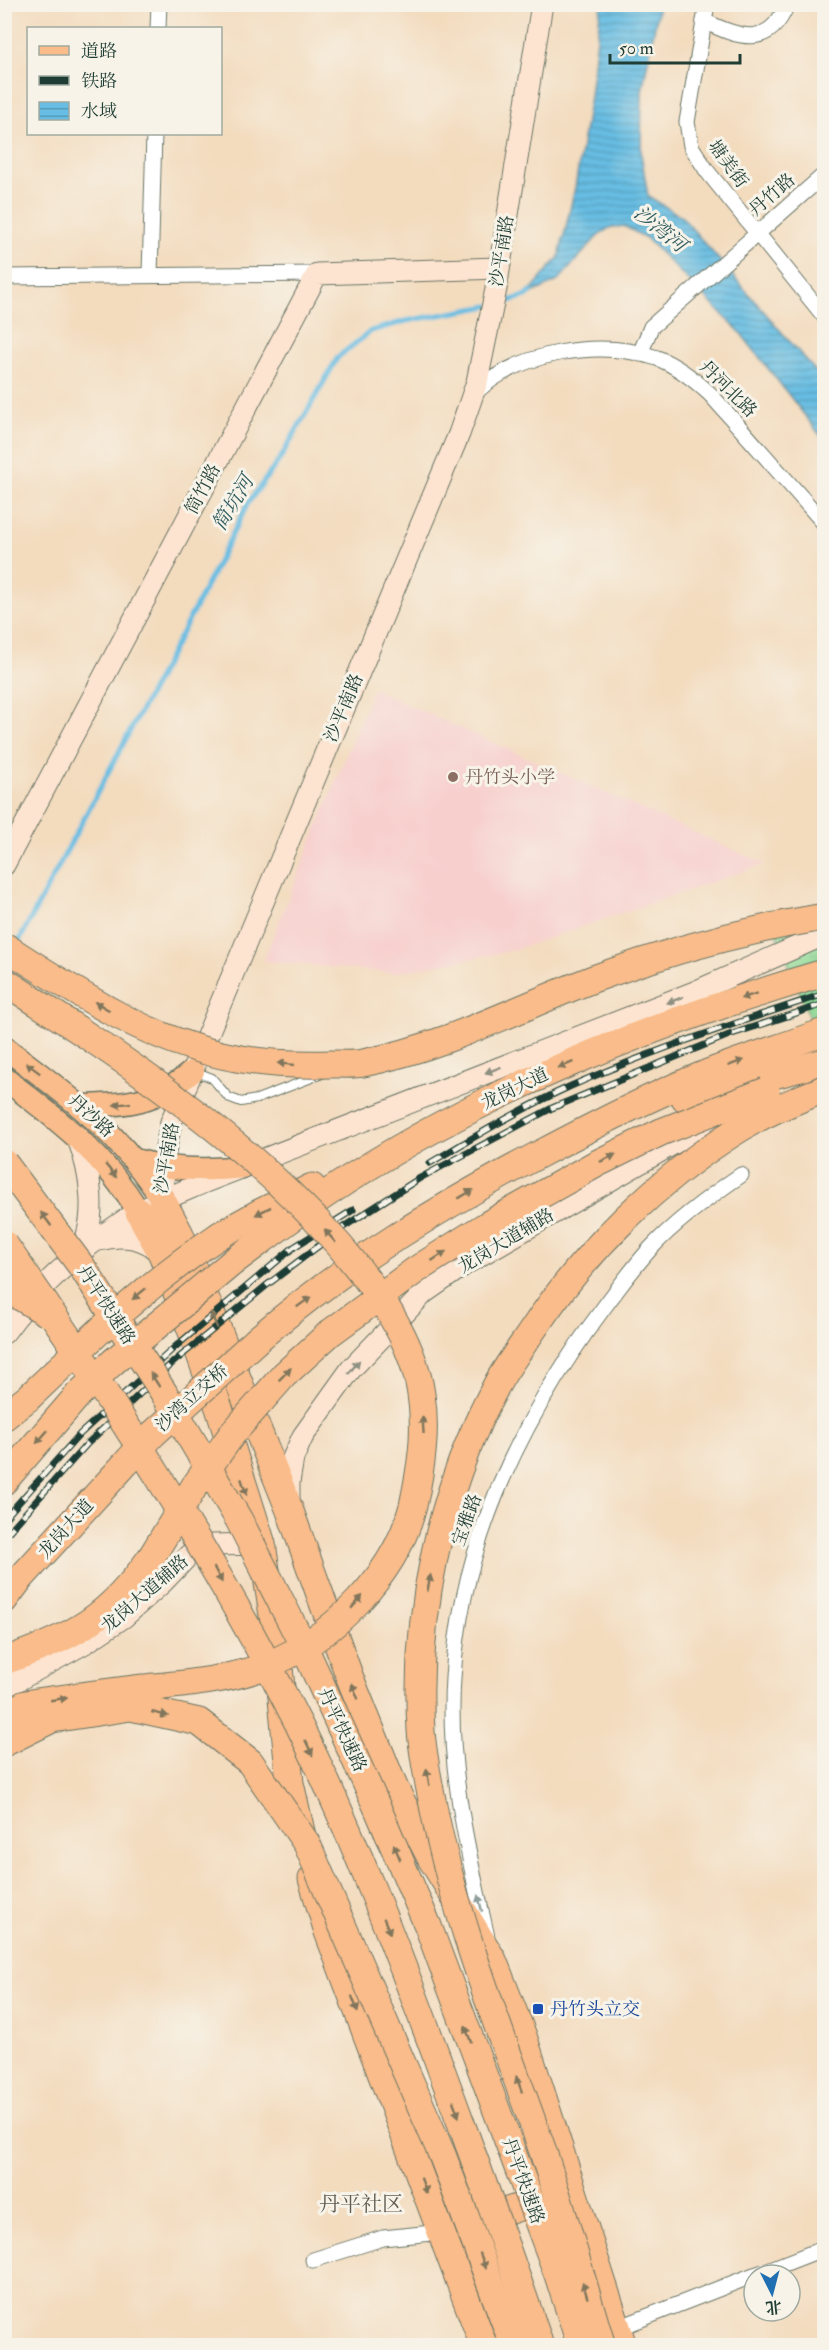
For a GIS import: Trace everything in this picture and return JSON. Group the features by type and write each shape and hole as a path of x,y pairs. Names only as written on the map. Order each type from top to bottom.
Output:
{"highway":[{"path":"4,946 56,980 118,1015 179,1042 235,1058 297,1065 361,1063 450,1039 593,979 688,947 779,924 825,917"},
{"path":"780,986 825,963"},
{"name":"龙岗大道","path":"4,1481 79,1394 113,1362 234,1261 326,1194 375,1163 431,1131 558,1068 694,1014 825,973"},
{"path":"4,981 100,1043 197,1112 246,1153 312,1215 363,1274 387,1309 410,1353 421,1392 424,1444 408,1524 386,1568 351,1609 312,1641 265,1666 208,1681 25,1704 4,1716"},
{"path":"605,1119 708,1073 825,1032"},
{"path":"605,1119 825,1062"},
{"path":"614,2340 472,1954 439,1833 421,1733 421,1642 429,1583 449,1503 476,1426 498,1383 555,1296 606,1237 694,1159 740,1128 782,1106 825,1089"},
{"path":"4,1662 42,1648 81,1629 109,1608 135,1581 200,1478 233,1433 284,1374 330,1333 417,1270 487,1225 596,1164 660,1132 766,1091"},
{"name":"沙湾立交桥","path":"128,1461 153,1434 284,1316 372,1251 475,1188 605,1119"},
{"name":"丹平快速路","path":"4,1163 82,1267 164,1393 239,1520 304,1649 429,1926 558,2275 581,2346"},
{"path":"4,1417 28,1398 118,1311 180,1261 261,1212 313,1187 375,1163"},
{"path":"154,1225 180,1234 290,1511 350,1678 400,1799 432,1860 493,1960 523,2036 572,2189 614,2340"},
{"path":"154,1225 219,1408 262,1544 276,1635 290,1783 309,1868 328,1932 484,2346"},
{"name":"丹平快速路","path":"4,1244 57,1319 210,1560 298,1724 341,1816 392,1938 512,2262 540,2346"},
{"path":"4,1287 57,1319"},
{"name":"龙岗大道","path":"4,1600 19,1580 128,1461"},
{"path":"4,1743 52,1719 131,1707 199,1722 250,1762 307,1844 443,2157 514,2346"},
{"path":"442,2232 572,2189"}],"main road":[{"name":"沙平南路","path":"4,1332 32,1299 98,1240 154,1225 171,1122 454,445 472,396 482,362 496,289 542,4"},
{"path":"317,274 499,268"},
{"name":"简竹路","path":"4,865 317,274"},
{"path":"98,1240 117,1237 136,1239 154,1246 154,1225 243,1167 692,993 825,935"},
{"name":"丹沙路","path":"4,1047 81,1106 135,1160 154,1225"},
{"path":"81,1106 131,1103 157,1096 178,1084 193,1071 204,1111 228,1135 263,1146 289,1145 317,1138"},
{"name":"龙岗大道辅路","path":"290,1511 289,1482 293,1458 303,1436 351,1369 424,1293 467,1263 766,1091 825,1072"},
{"name":"丹沙路","path":"4,1078 77,1136 119,1181 154,1225"},
{"path":"76,1259 87,1234 90,1204 88,1174 77,1136"},
{"path":"135,1160 163,1166 197,1169 243,1167"},
{"name":"龙岗大道辅路","path":"4,1688 85,1643 124,1617 189,1555 212,1545 262,1544"}],"street":[{"path":"158,27 159,4"},
{"name":"塘美街","path":"707,4 687,122 691,146 707,171 825,316"},
{"path":"704,21 728,33 753,36 766,34 776,26 788,4"},
{"path":"150,275 154,135"},
{"name":"丹竹路","path":"640,354 651,327 825,175"},
{"path":"4,277 317,274"},
{"name":"丹河北路","path":"472,396 488,380 506,370 552,356 595,350 640,354 659,359 692,377 711,395 825,523"},
{"name":"宝雅路","path":"493,1960 463,1833 456,1775 453,1678 464,1591 486,1518 520,1439 572,1351 650,1249 713,1194 741,1175"},
{"path":"400,1799 424,1808 440,1806 447,1801 456,1775"},
{"path":"313,2260 383,2238 442,2232"},
{"path":"785,2263 822,2249 825,2250"},
{"path":"614,2340 742,2281"}],"lane":[{"path":"559,983 655,949 779,916"},
{"path":"193,1071 212,1078 228,1097 241,1102 280,1091 379,1051"}],"shaded area":[{"name":"丹竹头小学","path":"373,689 765,864 511,951 393,973 263,961"}],"green space":[{"path":"824,914 824,1054 774,926"}],"water":[{"name":"沙湾河","path":"601,5 659,5 642,91 641,154 648,196 682,217 824,381 824,440 739,331 646,238 624,226 609,228 596,238 558,281 526,296 559,257 575,188 590,96"}],"waterway":[{"name":"简坑河","path":"498,304 526,296 531,292"},
{"name":"简坑河","path":"17,945 248,503 280,459 338,357 371,331 406,321 489,306"}],"railway":[{"path":"430,1163 517,1113 571,1086 665,1048 824,994"},
{"path":"4,1537 87,1444 170,1365 267,1285 345,1226 420,1178 552,1108 729,1035 824,1004"},
{"path":"4,1519 80,1434 175,1347 294,1247 353,1210"}],"place":[{"name":"丹竹头小学","path":"453,777"},
{"name":"丹竹头立交","path":"538,2009"}],"district":[{"name":"丹平社区","path":"361,2204"}]}
